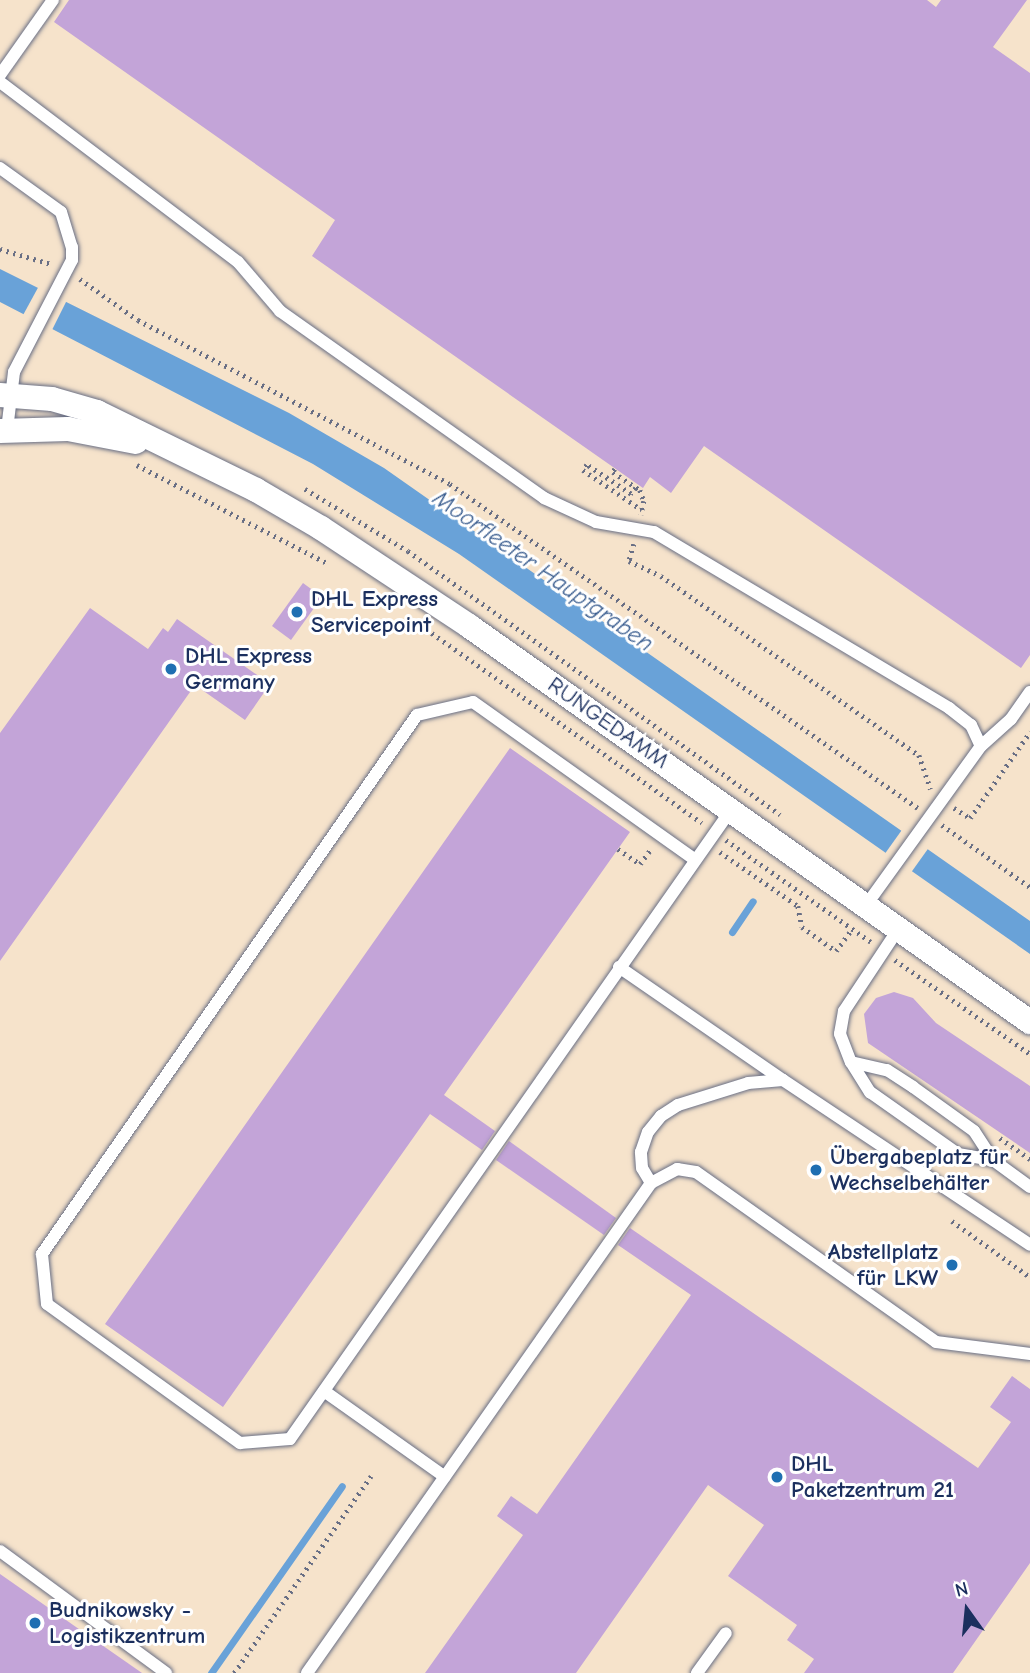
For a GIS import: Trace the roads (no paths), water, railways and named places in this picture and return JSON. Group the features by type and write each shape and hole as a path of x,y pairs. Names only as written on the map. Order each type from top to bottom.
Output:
{"street":[{"name":"RUNGEDAMM","path":"4,395 52,399 84,408 321,528 867,904 1030,1022"},
{"name":"RUNGEDAMM","path":"3,430 68,429 171,450"}],"lane":[{"path":"0,75 52,0"},
{"path":"0,82 238,262 280,311 349,363 553,503 596,522 637,529 665,538 949,708 971,725 981,746"},
{"path":"0,168 61,212 72,247 67,269 4,395 3,430"},
{"path":"867,904 890,876 981,746 1012,719 1030,692"},
{"path":"694,859 473,702 417,715 42,1254 47,1304 240,1443 290,1439 324,1391 619,967 694,859 705,843 731,810"},
{"path":"899,928 844,1012 840,1034 851,1062 870,1092 958,1154 993,1160"},
{"path":"619,967 1030,1245"},
{"path":"851,1062 887,1070 913,1087 974,1131 993,1160 1030,1187"},
{"path":"651,1183 642,1168 641,1152 648,1132 661,1116 678,1105 748,1083 783,1080"},
{"path":"307,1673 651,1183 677,1169 696,1172 936,1342 1030,1354"},
{"path":"324,1391 445,1478"},
{"path":"0,1551 166,1673"},
{"path":"697,1673 726,1633"}],"water":[{"path":"0,269 289,413 384,468 1030,921 1030,954 459,554 313,464 0,302"}],"waterway":[{"path":"732,932 753,901"},
{"path":"211,1673 342,1486"}],"place":[{"name":"DHL Express Servicepoint","path":"297,612"},
{"name":"DHL Express Germany","path":"171,669"},
{"name":"Übergabeplatz für Wechselbehälter","path":"816,1170"},
{"name":"Abstellplatz für LKW","path":"952,1265"},
{"name":"DHL Paketzentrum 21","path":"777,1477"},
{"name":"Budnikowsky - Logistikzentrum","path":"35,1623"}],"water label":[{"name":"Moorfleeter Hauptgraben","path":"543,571"}]}
